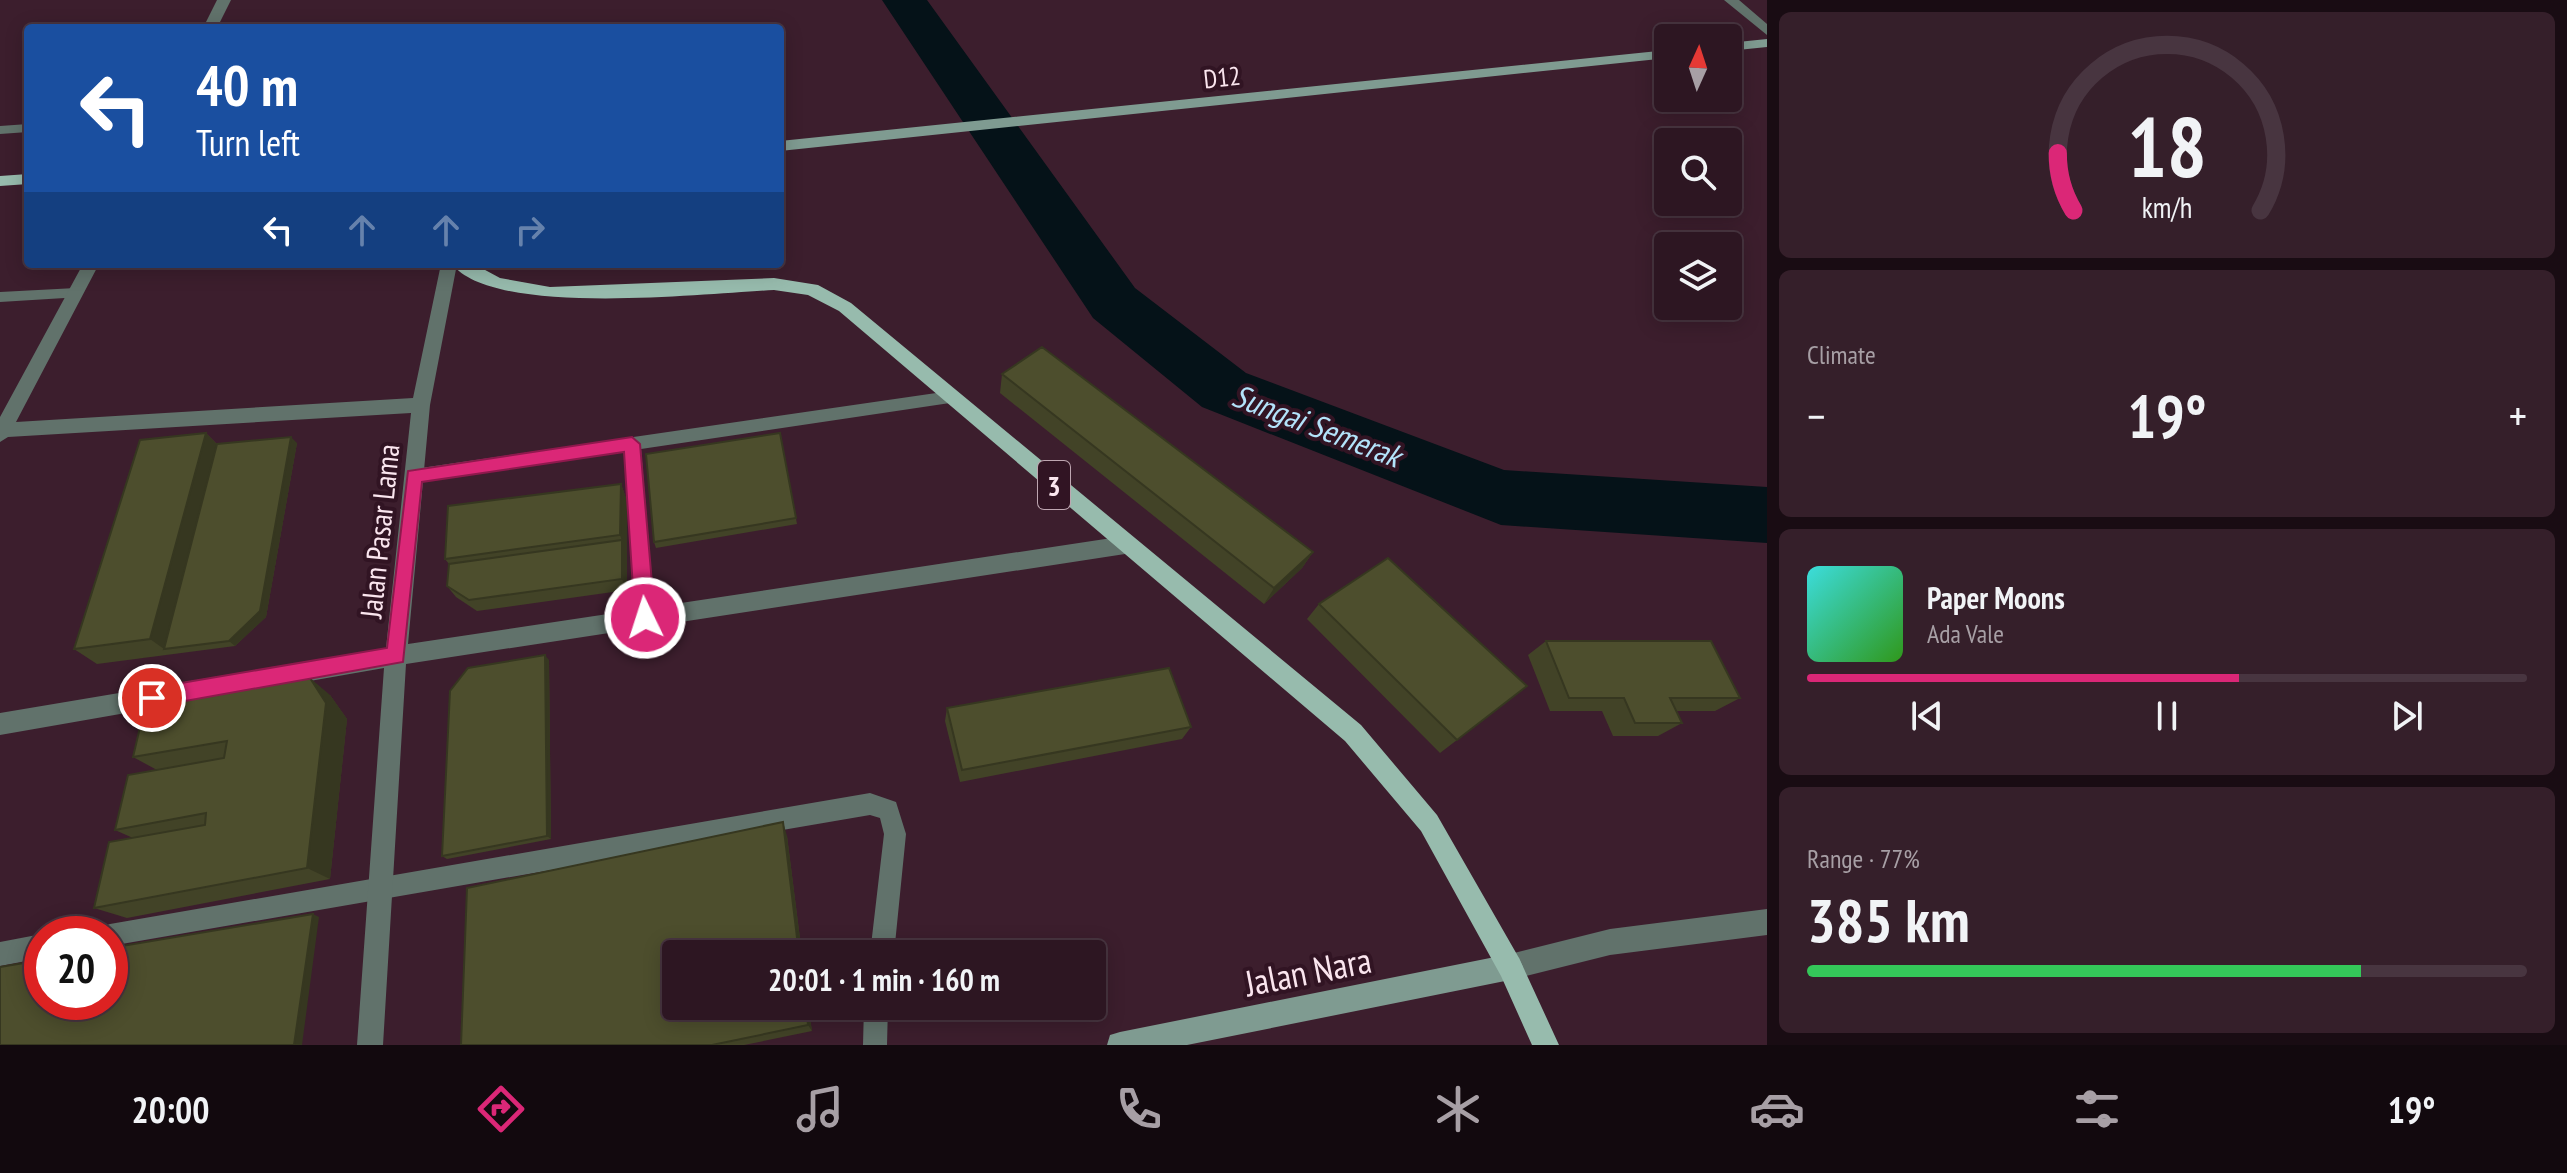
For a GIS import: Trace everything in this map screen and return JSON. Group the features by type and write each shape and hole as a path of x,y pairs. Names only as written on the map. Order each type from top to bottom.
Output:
{"main road":[{"path":"0,181 24,179"},
{"name":"3","path":"468,268 496,283 550,293 774,284 812,289 845,307 1125,545 1353,733 1429,823 1510,967 1546,1045"}],"street":[{"path":"212,24 224,0"},
{"path":"1731,0 1767,31"},
{"path":"1742,46 1767,43"},
{"name":"D12","path":"784,146 1654,55"},
{"path":"1,432 89,268"},
{"name":"Jalan Pasar Lama","path":"370,1045 396,656 421,405 448,268"},
{"path":"1,432 421,405"},
{"path":"0,724 396,656 1125,545"},
{"path":"1510,967 1610,942 1767,922"},
{"name":"Jalan Nara","path":"1120,1045 1510,967"}],"lane":[{"path":"0,130 24,128"},
{"path":"0,297 76,293"},
{"path":"414,476 950,397"},
{"path":"632,444 645,618"},
{"path":"128,932 870,804 888,810 895,834 884,940"},
{"path":"0,954 24,949"},
{"path":"875,1045 876,1020"}],"building":[{"path":"1042,347 1313,552 1274,588 1002,374"},
{"path":"206,433 150,639 74,649 140,440"},
{"path":"780,433 796,518 654,542 646,454"},
{"path":"291,437 260,611 229,641 164,649 217,444"},
{"path":"621,484 620,535 445,559 448,506"},
{"path":"622,540 622,579 469,600 447,586 449,564"},
{"path":"1388,558 1527,686 1457,740 1319,604"},
{"path":"1546,641 1711,641 1740,698 1670,698 1682,723 1635,723 1624,698 1569,698"},
{"path":"545,655 547,836 442,856 450,691 468,668"},
{"path":"1169,668 1191,727 962,770 947,708"},
{"path":"310,678 326,703 307,868 94,908 109,842 205,825 206,813 115,830 128,775 224,758 227,741 133,757 145,706"},
{"path":"783,822 797,940 662,940 662,1020 807,1020 808,1025 712,1045 461,1045 467,888"},
{"path":"313,914 294,1045 0,1045 0,967 24,963 24,1020 128,1020 128,945"}],"waterway":[{"name":"Sungai Semerak","path":"904,0 1114,303 1224,390 1501,497 1767,515"}],"route":[{"path":"152,698 396,656 414,476 632,444 645,618"}]}
